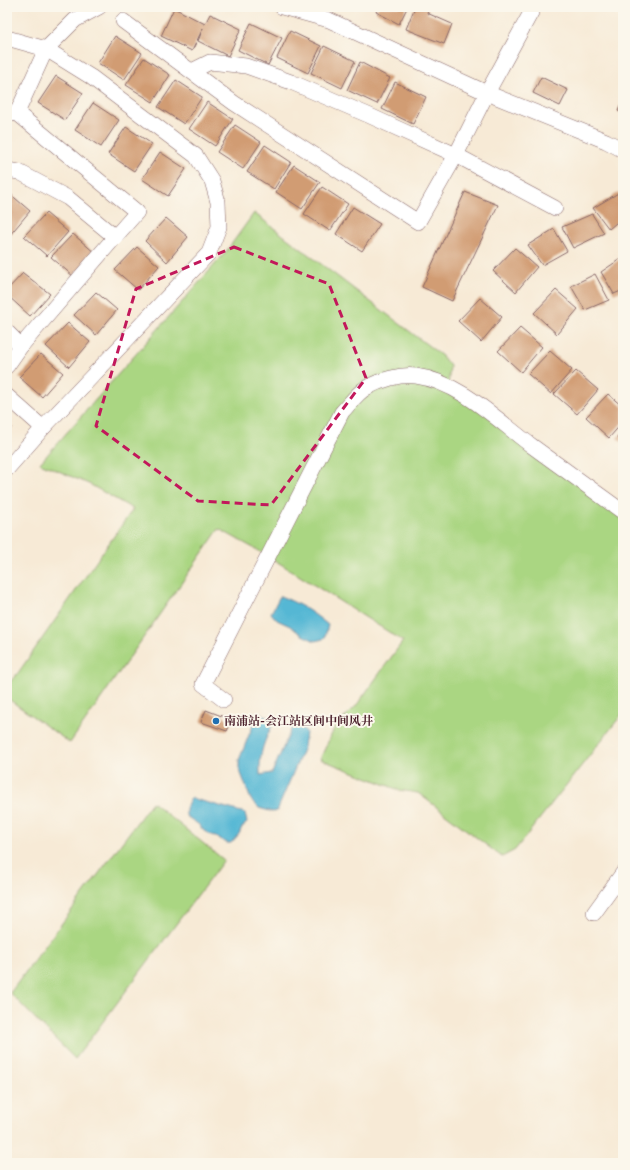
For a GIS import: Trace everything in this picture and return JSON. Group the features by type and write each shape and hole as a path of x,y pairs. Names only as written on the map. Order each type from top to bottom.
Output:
{"street":[{"path":"7,366 21,346 137,212 12,114 46,49 74,20 99,7"},
{"path":"282,7 330,20 487,93 606,141 623,150"},
{"path":"123,21 234,103 418,222 456,155 530,8"},
{"path":"7,38 46,49 91,77 196,156 212,181 218,202 219,227 209,252 43,428 7,469"},
{"path":"192,71 210,62 246,66 298,85 456,155 555,208"},
{"path":"7,170 19,172 68,198 115,237"},
{"path":"7,332 21,346"},
{"path":"224,700 203,684 342,412 365,389 387,380 403,376 416,376 439,382 470,398 531,446 623,512"},
{"path":"7,396 43,428"},
{"path":"594,912 623,873"}],"highlighted area":[{"path":"234,247 329,284 366,378 271,505 198,501 96,426 136,289"}],"green space":[{"path":"254,213 442,356 450,366 448,387 623,510 623,713 515,850 502,857 418,793 399,790 320,759 335,727 356,706 403,641 268,556 219,529 70,743 7,698 7,685 18,673 133,509 91,485 40,463 225,253"},
{"path":"152,802 224,860 75,1059 10,993"}],"water":[{"path":"280,596 305,608 328,625 325,637 315,641 277,620 271,613"},
{"path":"261,714 265,717 273,717 274,722 263,747 260,760 260,775 272,773 293,725 301,726 306,732 304,747 277,811 273,812 259,808 251,800 239,768 239,760 257,715"},
{"path":"191,798 245,813 247,823 242,827 239,834 231,843 227,843 204,831 198,824 186,816 186,808"}],"building":[{"path":"378,7 407,8 399,24 376,12"},
{"path":"415,7 429,7 427,13 452,24 444,44 406,29"},
{"path":"174,8 205,24 210,14 241,29 228,56 198,41 203,28 192,51 161,36"},
{"path":"251,23 282,38 268,65 238,50"},
{"path":"290,31 321,46 308,73 277,58"},
{"path":"115,36 142,53 124,80 98,63"},
{"path":"324,46 355,61 342,88 311,73"},
{"path":"144,58 170,75 153,102 126,85"},
{"path":"360,62 390,78 377,104 347,90"},
{"path":"56,76 83,93 65,120 38,103"},
{"path":"541,77 568,90 560,106 533,93"},
{"path":"176,80 202,97 184,124 158,107"},
{"path":"395,82 426,97 413,124 382,109"},
{"path":"623,100 623,114 618,111"},
{"path":"207,102 233,119 215,146 189,129"},
{"path":"93,103 119,120 101,147 75,130"},
{"path":"235,125 261,142 243,169 217,152"},
{"path":"126,127 152,144 134,171 108,154"},
{"path":"265,145 291,162 274,189 247,172"},
{"path":"160,152 186,169 168,196 142,179"},
{"path":"294,165 320,182 302,209 276,192"},
{"path":"322,187 348,204 330,231 304,214"},
{"path":"8,192 30,211 9,236 7,234"},
{"path":"465,192 498,205 452,301 422,287"},
{"path":"620,192 623,196 623,217 609,229 593,208"},
{"path":"353,207 380,224 362,251 336,234"},
{"path":"46,213 68,232 47,256 24,236"},
{"path":"592,214 604,233 573,248 562,227"},
{"path":"166,218 188,237 167,262 145,241"},
{"path":"554,229 567,251 542,265 528,245"},
{"path":"73,234 95,253 74,277 51,257"},
{"path":"137,247 159,266 138,290 115,270"},
{"path":"515,248 537,267 516,292 493,271"},
{"path":"623,257 623,290 614,294 601,272"},
{"path":"23,273 50,294 30,316 7,295 7,290"},
{"path":"595,274 609,300 585,310 571,286"},
{"path":"556,290 578,309 557,334 534,313"},
{"path":"96,292 117,310 96,335 74,315"},
{"path":"480,298 502,317 481,342 458,321"},
{"path":"68,323 90,342 69,367 46,346"},
{"path":"520,328 542,347 521,372 498,351"},
{"path":"550,351 572,370 551,394 528,374"},
{"path":"41,354 63,373 42,397 19,377"},
{"path":"576,371 598,390 577,414 554,394"},
{"path":"608,394 623,407 623,422 609,438 586,417"},
{"path":"7,422 12,427 7,433"},
{"path":"623,432 623,443 617,438"},
{"name":"南浦站-会江站区间中间风井","path":"206,710 232,720 227,731 201,722"}],"place":[{"name":"南浦站-会江站区间中间风井","path":"216,721"}]}
